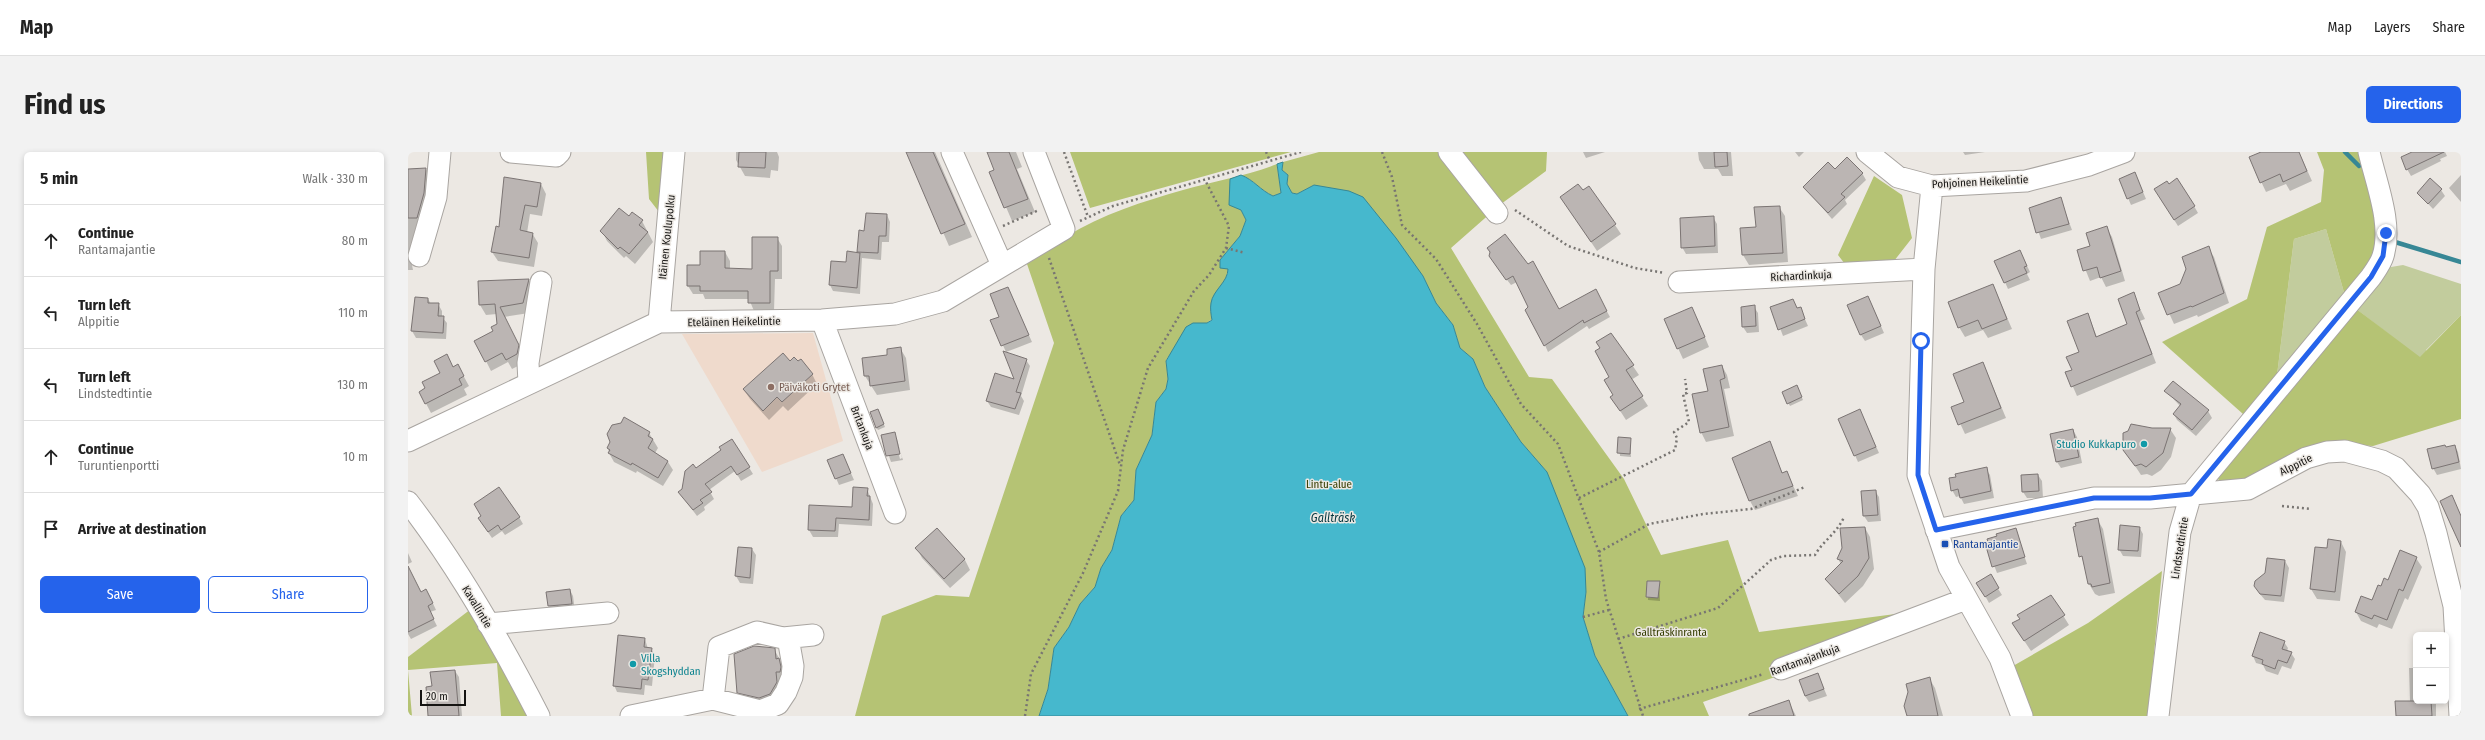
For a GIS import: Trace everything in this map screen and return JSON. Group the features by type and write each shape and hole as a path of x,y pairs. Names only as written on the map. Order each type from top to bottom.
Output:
{"street":[{"path":"419,256 436,198 440,152"},
{"path":"511,152 556,156 560,152"},
{"name":"Itäinen Koulupolku","path":"659,322 674,152"},
{"path":"952,152 1002,265"},
{"path":"1034,152 1064,229"},
{"path":"1449,152 1504,210"},
{"name":"Pohjoinen Heikelintie","path":"1867,152 1898,177 1932,186 2026,181 2089,165 2124,152"},
{"name":"Lindstedtintie","path":"2158,716 2180,532 2191,494 2371,277 2383,256 2386,233 2370,152"},
{"path":"1932,186 1924,269 1918,468 1936,530 1950,567 1966,599 2000,658 2022,716"},
{"name":"Eteläinen Heikelintie","path":"408,441 659,322 822,320 895,314 943,301 1064,229"},
{"name":"Richardinkuja","path":"1673,278 1924,269"},
{"path":"529,383 528,363 541,282"},
{"name":"Britankuja","path":"822,320 895,513"},
{"name":"Alppitie","path":"1936,530 2094,498 2150,498 2221,493 2248,489 2306,458 2327,452 2345,451 2364,455 2396,468 2420,494 2436,532 2454,606 2460,716"},
{"name":"Kavallintie","path":"408,502 430,530 488,624 539,716"},
{"name":"Rantamajankuja","path":"1781,669 1966,599"},
{"path":"488,624 608,613"},
{"path":"713,699 719,647 757,632 788,638 813,635"},
{"path":"631,716 713,699 760,711 778,704 786,692 792,677 793,666 788,638"}],"path":[{"path":"1064,152 1088,217"},
{"path":"1266,152 1270,161"},
{"path":"1064,229 1113,206 1301,152"},
{"path":"1382,152 1392,177 1402,225 1436,259 1477,324 1521,404 1558,444 1599,552 1609,610 1639,709 1643,716"},
{"path":"1025,716 1031,674 1083,573 1118,491 1121,468 1132,416 1148,368 1190,296 1209,275 1226,248 1229,226 1205,180"},
{"path":"988,234 1054,203"},
{"path":"1504,210 1517,212 1568,246 1635,268 1673,278"},
{"path":"1044,241 1121,468"},
{"path":"1226,248 1245,254"},
{"path":"1579,498 1675,450 1677,438 1674,432 1689,422 1684,394 1687,393 1685,379"},
{"path":"1599,552 1649,524 1703,514 1751,509 1805,487"},
{"path":"2282,506 2311,509"},
{"path":"1618,639 1718,608 1771,560 1783,556 1816,555 1820,547 1836,531 1844,517"},
{"path":"1583,617 1609,610"},
{"name":"Rantamajankuja","path":"1639,709 1781,669"}],"shaded area":[{"name":"Päiväkoti Grytet","path":"813,333 843,441 762,472 682,334"}],"green space":[{"path":"646,152 671,152 666,221 649,199"},
{"path":"1070,152 1291,152 1090,208"},
{"name":"Gallträskinranta","path":"1319,152 1547,152 1546,171 1501,204 1451,248 1529,377 1552,379 1624,479 1661,555 1728,540 1759,632 1918,611 1924,625 1703,702 1709,716 1628,716 1595,656 1583,617 1586,592 1547,472 1521,442 1485,387 1473,359 1460,348 1453,325 1436,303 1423,276 1314,185 1297,194 1292,193 1287,184 1288,175 1282,170 1283,162"},
{"path":"2317,152 2364,152 2378,235 2373,261 2345,296 2326,229 2294,239 2277,375 2243,414 2162,342 2247,299 2267,227 2321,202 2324,170"},
{"path":"1277,164 1281,193 1273,196 1242,175"},
{"path":"1241,175 1241,210 1246,220 1240,236 1220,260 1228,269 1225,281 1215,294 1213,300 1211,308 1212,319 1207,323 1193,323 1166,360 1168,379 1166,389 1156,402 1152,435 1136,470 1134,500 1121,516 1112,550 1101,568 1095,587 1080,604 1069,627 1054,648 1048,689 1039,716 855,716 882,616 936,595 969,597 1054,343 1027,264 1080,228 1108,215 1168,194"},
{"path":"1874,176 1902,195 1912,238 1894,261 1848,268 1838,255"},
{"path":"2326,229 2345,296 2277,375 2294,239"},
{"path":"2403,265 2461,284 2461,315 2426,350 2461,390 2355,308 2385,268"},
{"path":"2355,308 2420,357 2461,315 2461,419 2373,446 2340,444 2267,474 2220,485 2216,471"},
{"path":"2162,571 2148,716 2033,716 2013,666 2088,623"},
{"path":"471,609 534,716 501,716 497,663 408,670 408,657"},
{"path":"408,670 412,716 408,716"}],"water":[{"name":"Gallträsk","path":"1283,162 1282,170 1288,175 1287,184 1292,193 1297,194 1314,185 1349,191 1363,197 1396,238 1423,276 1436,303 1453,325 1460,348 1473,359 1485,387 1521,442 1547,472 1585,568 1586,592 1583,617 1595,656 1628,716 1039,716 1048,689 1054,648 1069,627 1080,604 1095,587 1101,568 1112,550 1121,516 1134,500 1136,470 1152,435 1156,402 1166,389 1168,379 1166,361 1186,327 1193,323 1207,323 1212,320 1212,298 1226,278 1228,269 1220,268 1220,260 1240,236 1246,220 1241,210 1229,205 1230,179 1241,175 1273,196 1281,193 1277,164"}],"building":[{"path":"739,152 766,152 765,168 738,167"},
{"path":"906,152 933,152 965,224 941,234"},
{"path":"987,152 1009,152 1028,199 1004,208 989,172 994,170"},
{"path":"1714,152 1727,152 1728,166 1715,167"},
{"path":"2261,152 2299,152 2307,171 2283,182 2280,174 2260,183 2249,157"},
{"path":"2412,152 2444,152 2406,170 2401,157"},
{"path":"1847,157 1863,173 1841,194 1845,197 1828,213 1803,187 1828,162 1835,169"},
{"path":"426,168 424,193 417,218 408,218 408,169"},
{"path":"2135,172 2143,192 2127,199 2119,179"},
{"path":"504,177 541,183 537,207 525,205 520,230 533,233 529,258 491,252 496,226 499,227"},
{"path":"2177,178 2195,206 2174,220 2154,189 2167,181 2169,184"},
{"path":"2430,178 2442,189 2428,204 2417,193"},
{"path":"1578,184 1583,190 1589,186 1616,224 1591,242 1560,197"},
{"path":"2061,197 2069,224 2036,233 2029,208"},
{"path":"1780,206 1783,253 1742,255 1740,228 1756,227 1754,207"},
{"path":"619,208 629,216 632,212 643,220 639,225 648,232 629,254 620,247 618,249 600,231"},
{"path":"866,213 887,214 886,236 879,236 878,253 857,252 859,230 864,231"},
{"path":"1714,216 1715,246 1681,248 1680,218"},
{"path":"2107,226 2121,271 2100,278 2097,267 2083,271 2077,250 2090,246 2086,233"},
{"path":"1505,234 1528,264 1533,261 1559,309 1596,289 1607,311 1584,323 1583,320 1544,346 1525,310 1528,307 1513,276 1506,280 1489,256 1490,252 1487,248"},
{"path":"752,237 778,237 778,271 770,271 770,303 748,303 748,291 700,291 700,286 687,286 687,265 700,265 700,251 725,251 725,268 752,269"},
{"path":"2209,246 2224,293 2192,307 2191,306 2167,315 2158,293 2180,284 2186,269 2182,257"},
{"path":"2020,250 2027,266 2024,267 2027,273 2004,283 1994,261"},
{"path":"847,251 860,253 857,288 829,285 831,261 846,262"},
{"path":"529,279 523,303 500,307 519,345 517,354 506,360 502,353 485,362 474,341 493,331 491,327 497,324 495,304 479,305 478,281"},
{"path":"1993,284 2007,319 1982,329 1978,320 1958,328 1948,302"},
{"path":"1008,287 1029,335 1001,346 990,320 999,317 990,294"},
{"path":"2134,292 2140,310 2136,312 2152,354 2071,387 2065,372 2072,370 2066,357 2079,352 2067,321 2088,313 2096,337 2127,324 2118,299"},
{"path":"1868,296 1881,326 1860,335 1847,305"},
{"path":"415,297 428,298 428,303 439,303 438,316 444,316 443,333 411,331"},
{"path":"1793,299 1797,308 1801,307 1805,319 1778,330 1770,307"},
{"path":"1755,305 1756,326 1742,327 1741,307"},
{"path":"1692,307 1705,337 1677,349 1664,319"},
{"path":"1611,333 1634,365 1626,370 1643,396 1620,411 1610,397 1613,395 1604,380 1609,377 1595,351 1600,348 1596,342"},
{"path":"901,347 905,381 870,386 869,376 864,376 862,358 887,355 887,349"},
{"path":"1003,351 1027,359 1016,392 1021,393 1015,409 986,401 995,373 1014,379"},
{"path":"783,353 790,361 794,357 798,361 801,359 813,374 782,402 777,397 763,411 743,389"},
{"path":"447,354 453,367 458,364 464,376 459,379 462,385 425,404 419,392 425,388 422,382 440,373 434,361"},
{"path":"1983,362 2001,408 1958,425 1951,407 1964,402 1953,374"},
{"path":"1722,365 1725,378 1720,380 1729,427 1700,433 1692,394 1708,391 1703,369"},
{"path":"2173,381 2209,410 2192,430 2173,414 2181,404 2164,391"},
{"path":"1797,385 1802,397 1787,404 1782,392"},
{"path":"878,409 884,424 876,428 870,412"},
{"path":"1860,409 1876,447 1854,456 1838,419"},
{"path":"624,417 650,432 648,436 653,439 648,448 668,461 658,478 632,463 631,465 608,453 610,450 607,448 610,442 607,434 612,425 621,423"},
{"name":"Studio Kukkapuro","path":"2131,424 2152,428 2171,428 2163,453 2146,467 2141,464 2135,466 2123,450 2123,433 2128,431"},
{"path":"2073,429 2079,457 2056,462 2050,434"},
{"path":"895,432 900,454 886,456 881,435"},
{"path":"1618,437 1631,438 1630,454 1617,453"},
{"path":"732,439 750,467 737,475 731,466 705,484 712,492 700,500 703,503 693,510 678,492 682,489 685,471 693,464 696,468 721,450 719,447"},
{"path":"1770,441 1782,473 1787,471 1793,486 1749,501 1732,458"},
{"path":"2445,445 2446,447 2455,445 2459,462 2432,469 2427,449"},
{"path":"843,454 851,473 835,479 827,460"},
{"path":"1987,467 1991,491 1960,498 1958,489 1951,491 1949,478 1956,477 1955,474"},
{"path":"2038,474 2039,491 2022,492 2021,475"},
{"path":"499,487 520,517 501,530 498,525 488,532 478,518 481,516 474,504"},
{"path":"853,487 868,488 867,496 870,496 869,520 836,518 835,531 808,530 809,505 852,507"},
{"path":"1876,490 1878,515 1863,516 1861,491"},
{"path":"2452,495 2461,516 2461,547 2440,501"},
{"path":"2098,518 2110,583 2092,587 2091,584 2088,584 2082,556 2079,557 2073,527 2076,526 2075,523"},
{"path":"2120,525 2140,527 2138,551 2118,550"},
{"path":"1865,527 1869,558 1858,576 1839,594 1825,579 1843,561 1837,559 1842,548 1840,528"},
{"path":"937,528 965,559 944,579 915,548"},
{"path":"2016,528 2025,557 1992,567 1985,543 1988,542 1987,539 1997,536 1996,534"},
{"path":"2328,539 2341,541 2335,592 2310,589 2315,547 2327,548"},
{"path":"738,547 752,548 750,578 735,576"},
{"path":"2400,550 2417,557 2403,591 2399,589 2387,620 2374,615 2372,619 2355,612 2361,596 2372,600 2378,585 2381,586 2384,578 2388,580"},
{"path":"2267,558 2285,560 2281,596 2260,594 2254,586 2255,581 2265,573"},
{"path":"408,566 421,592 426,589 433,603 428,606 434,619 408,632"},
{"path":"1991,574 1999,588 1985,597 1976,583"},
{"path":"1647,581 1660,581 1658,598 1646,597"},
{"path":"570,589 572,604 548,606 546,592"},
{"path":"2051,595 2065,615 2024,641 2012,623 2020,619 2017,615"},
{"path":"2260,632 2285,641 2282,649 2292,652 2287,663 2278,660 2275,669 2262,664 2263,660 2252,656"},
{"name":"Villa Skogshyddan","path":"618,635 645,638 644,647 652,648 648,680 642,679 641,689 613,686"},
{"path":"754,646 775,648 776,659 779,658 781,667 780,672 776,672 777,682 770,694 759,698 737,693 734,654"},
{"path":"455,670 459,716 428,716 426,687 432,686 430,672"},
{"path":"1818,673 1824,689 1805,696 1799,680"},
{"path":"1930,677 1938,716 1907,716 1904,706 1908,692 1906,684"},
{"path":"1789,700 1794,716 1749,716 1749,714"},
{"path":"2395,701 2413,701 2413,704 2431,704 2432,716 2396,716"}],"waterway":[{"path":"2345,152 2359,166"},
{"path":"2394,237 2395,242 2461,262"}],"place":[{"name":"Päiväkoti Grytet","path":"771,387"},
{"name":"Studio Kukkapuro","path":"2144,444"},
{"name":"Rantamajantie","path":"1945,544"},
{"name":"Villa Skogshyddan","path":"633,664"}],"route":[{"path":"1921,341 1918,475 1936,530 2038,508 2094,498 2150,498 2191,494 2371,277 2383,256 2386,233"}],"park label":[{"name":"Lintu-alue","path":"1329,484"}]}
